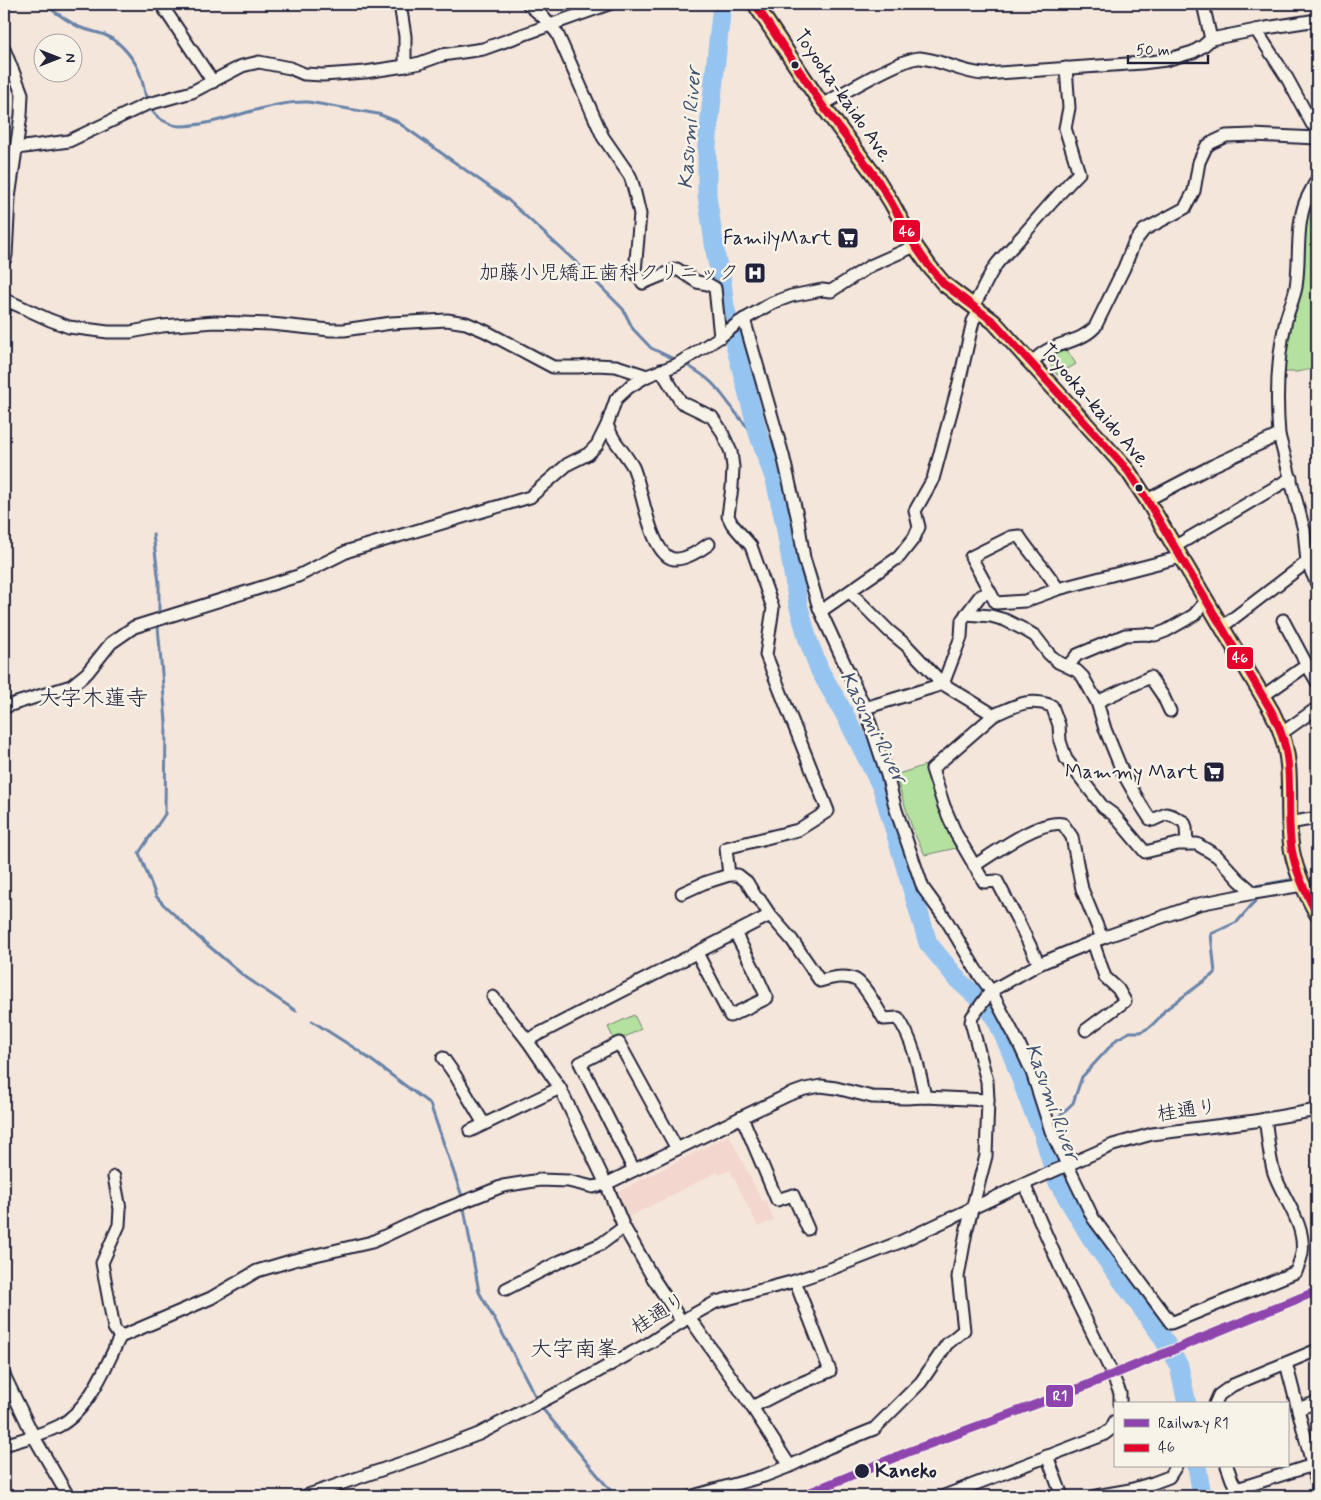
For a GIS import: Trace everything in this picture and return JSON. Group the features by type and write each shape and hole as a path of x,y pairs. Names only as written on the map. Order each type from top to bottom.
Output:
{"main road":[{"name":"Toyooka-kaido Ave.","path":"759,5 822,105 879,183 914,246 929,266 944,284 994,322 1128,471 1147,500 1263,696 1282,734 1288,766 1292,850 1296,868 1317,914"}],"street":[{"path":"161,4 213,82"},
{"path":"400,4 405,36 405,66"},
{"path":"528,4 557,33 603,137 630,176 634,185 640,214 635,272 643,282 677,269 697,282 708,284 715,288 722,335"},
{"path":"17,148 69,141 148,104 192,92 242,66 259,62 290,68 304,74 323,75 365,72 405,66 442,55 483,50 609,4"},
{"path":"1203,4 1211,39"},
{"path":"822,105 876,76 913,59 920,58 938,62 974,74 1004,74 1142,63 1166,60 1192,52 1211,39 1317,20"},
{"path":"1256,30 1287,78 1312,124 1317,128"},
{"path":"4,49 22,94 17,148 9,198 6,255 4,260"},
{"path":"821,611 899,557 920,527 915,511 933,479 959,383 976,309 995,266 1038,215 1079,173 1065,128 1069,108 1066,68"},
{"path":"1032,363 1037,356 1056,345 1088,333 1095,326 1139,236 1144,230 1185,208 1194,190 1199,162 1206,147 1211,143 1226,136 1246,135 1268,134 1317,138"},
{"path":"1317,180 1304,204 1301,221 1296,290 1286,320 1280,352 1278,420 1280,435 1304,530 1307,562 1317,584"},
{"path":"4,707 71,686 87,673 111,643 134,628 298,576 348,551 530,497 568,464 588,454 597,445 607,425 616,399 629,387 647,376 676,365 741,321 772,303 791,296 822,290 832,291 870,266 914,246"},
{"path":"4,313 5,300 69,327 108,332 131,332 162,326 215,322 344,330 391,323 447,320 466,323 479,328 553,367 616,366 647,376"},
{"path":"741,321 783,455 798,520 804,558 821,611 865,708 887,775 896,810 923,888 947,921 976,970 991,991 1019,1044 1032,1072 1049,1126 1093,1218 1171,1323 1296,1272 1302,1253 1302,1240 1296,1217 1286,1201 1274,1172 1265,1119"},
{"path":"661,370 681,402 712,417 721,430 731,452 733,467 728,516 732,524 751,546 774,608 766,655 828,811 798,830 726,848 729,875"},
{"path":"607,425 616,443 633,468 644,509 661,550 675,559 694,553 710,544"},
{"path":"1147,500 1212,466 1280,435"},
{"path":"1058,589 1019,536 1012,537 971,557 996,603 1025,601 1177,552 1291,478"},
{"path":"1222,627 1307,562"},
{"path":"850,592 943,684 994,715"},
{"path":"943,684 961,637 962,620 980,596 990,592"},
{"path":"1068,666 1077,655 1125,635 1155,635 1166,631 1194,615 1206,601"},
{"path":"966,614 991,616 1006,620 1035,636 1058,662 1077,671 1083,677 1097,702 1105,730 1123,773 1141,805 1150,819 1153,820 1166,814 1184,822 1187,844"},
{"path":"1283,620 1317,682"},
{"path":"1263,696 1307,665"},
{"path":"1097,702 1150,677 1163,696 1170,711"},
{"path":"865,708 943,684"},
{"path":"1039,964 997,881 984,882 974,866 950,822 932,769 994,715 1014,706 1031,702 1052,706 1059,725 1060,741 1066,760 1103,807 1114,815 1145,852 1178,844 1197,844 1217,856 1254,893"},
{"path":"1282,734 1317,708"},
{"path":"1290,823 1317,818"},
{"path":"974,866 1022,834 1056,822 1063,824 1072,838 1082,889 1098,940 1104,977 1118,989 1125,1001 1086,1030"},
{"path":"682,893 729,875 738,875 747,882 770,915 792,940 820,981 844,977 856,980 868,992 884,1019 898,1018 903,1025 918,1063 925,1097"},
{"path":"693,1496 755,1479 790,1466 827,1448 874,1429 921,1382 947,1344 964,1330 958,1277 972,1208 986,1156 988,1100 988,1080 971,1022 972,1017 991,991 1039,964 1098,940 1199,904 1303,885"},
{"path":"527,1040 770,915"},
{"path":"697,953 730,1016 767,998 735,933"},
{"path":"493,997 527,1040 560,1088 606,1184 624,1227 653,1278 752,1407 790,1466"},
{"path":"634,1170 580,1063 619,1043 677,1149"},
{"path":"443,1058 484,1124"},
{"path":"4,1445 34,1437 61,1425 75,1414 85,1403 120,1337 211,1298 257,1271 294,1260 372,1242 423,1218 503,1186 540,1180 568,1181 593,1187 606,1184 788,1095 805,1089 820,1086 872,1097 988,1100"},
{"path":"470,1131 560,1088"},
{"name":"桂通り","path":"305,1496 478,1434 644,1346 716,1302 795,1281 900,1242 1039,1177 1113,1145 1142,1136 1317,1110"},
{"path":"742,1117 777,1200 793,1195 808,1229"},
{"path":"114,1177 120,1209 119,1225 102,1263 114,1328 120,1337"},
{"path":"1024,1184 1061,1269 1109,1367 1120,1393 1120,1402"},
{"path":"506,1289 561,1261 601,1244 624,1227"},
{"path":"752,1407 830,1371 795,1281"},
{"path":"1216,1402 1219,1395 1233,1385 1317,1350"},
{"path":"1286,1363 1317,1483"},
{"path":"4,1375 34,1437 68,1496"},
{"path":"1298,1409 1317,1402"},
{"path":"944,1496 1103,1435 1114,1422"},
{"path":"1047,1456 1062,1496"},
{"path":"1228,1468 1239,1493 1313,1465"},
{"path":"1096,1496 1130,1490 1153,1483 1169,1477 1175,1468"}],"shaded area":[{"path":"729,1135 762,1201 766,1201 774,1220 758,1227 730,1170 720,1175 717,1172 629,1217 616,1193"}],"green space":[{"path":"1317,190 1317,368 1297,372 1284,372 1284,355 1303,265 1307,211"},
{"path":"1065,347 1076,364 1057,375 1047,359"},
{"path":"926,765 938,808 956,848 925,855 914,833 895,775"},
{"path":"634,1015 641,1029 615,1042 608,1027"}],"waterway":[{"path":"44,4 75,25 105,35 122,47 139,71 150,108 162,120 173,125 196,125 276,105 308,102 378,114 396,121 508,200 578,264 623,309 633,329 651,348 678,361"},
{"name":"Kasumi River","path":"722,4 707,146 707,195 725,307 759,436 775,480 785,525 798,604 808,640 820,671 844,713 882,788 928,943 959,981 988,1007 998,1023 1043,1133 1057,1181 1091,1238 1161,1335 1179,1366 1187,1402"},
{"path":"683,363 706,377 746,425 759,436"},
{"path":"153,534 159,583 159,614"},
{"path":"158,626 166,722 165,814 139,853 156,896 164,905 244,976 296,1011"},
{"path":"1255,889 1255,886 1289,880"},
{"path":"1052,1123 1073,1103 1082,1077 1117,1039 1130,1032 1141,1032 1150,1027 1165,1010 1215,973 1211,934 1237,922 1257,899 1256,895"},
{"path":"312,1021 359,1051 430,1104 462,1196"},
{"name":"Kasumi River","path":"1043,1133 1048,1128"},
{"path":"464,1208 479,1292 541,1407 615,1496"},
{"name":"Kasumi River","path":"1197,1468 1202,1496"}],"rail line":[{"name":"R1","path":"801,1496 908,1452 1080,1388 1317,1291"}],"transit line":[{"name":"46","path":"755,4 822,105 875,176 915,246 929,266 944,284 994,322 1128,471 1147,500 1272,712 1279,728 1288,762 1289,821 1292,851 1302,883 1317,914"}],"place":[{"name":"FamilyMart","path":"848,238"},
{"name":"加藤小児矯正歯科クリニック","path":"755,273"},
{"name":"Mammy Mart","path":"1214,772"},
{"name":"Kaneko","path":"862,1471"}],"district":[{"name":"大字木蓮寺","path":"93,699"},
{"name":"大字南峯","path":"574,1350"}]}
